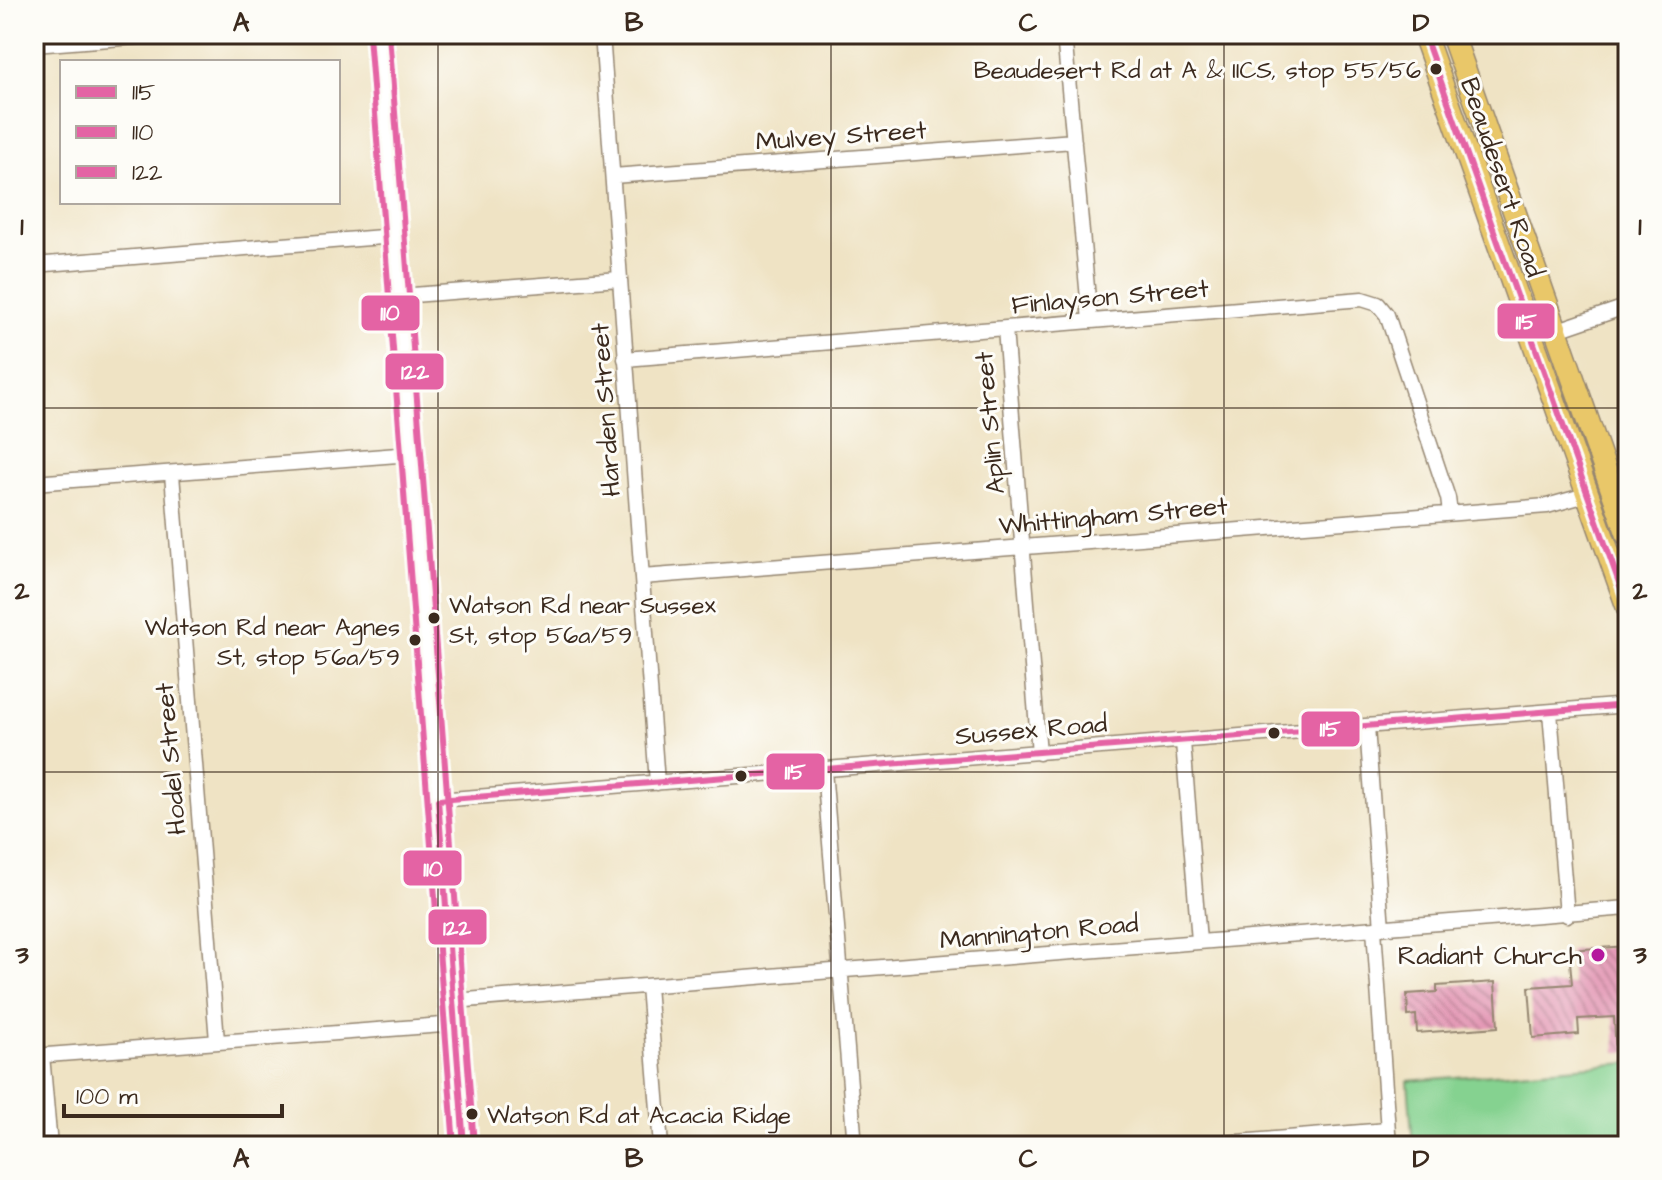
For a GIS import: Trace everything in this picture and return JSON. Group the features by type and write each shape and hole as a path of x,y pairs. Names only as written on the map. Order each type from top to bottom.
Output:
{"highway":[{"name":"Beaudesert Road","path":"1424,34 1628,608"},
{"name":"Beaudesert Road","path":"1452,34 1628,535"}],"street":[{"path":"34,45 173,34"},
{"path":"379,34 464,1146"},
{"name":"Harden Street","path":"602,34 657,783"},
{"path":"1064,34 1090,321"},
{"name":"Mulvey Street","path":"613,176 1074,141"},
{"path":"34,265 395,236"},
{"path":"400,296 619,279"},
{"name":"Finlayson Street","path":"625,359 1362,299 1378,304 1387,315 1448,498 1450,513"},
{"path":"1555,331 1628,306"},
{"name":"Aplin Street","path":"1005,329 1039,753"},
{"path":"34,483 411,454"},
{"name":"Hodel Street","path":"172,474 217,1041"},
{"name":"Whittingham Street","path":"642,577 1547,506 1586,495"},
{"name":"Sussex Road","path":"438,800 1628,705"},
{"path":"1550,712 1567,915"},
{"path":"1367,727 1389,1146"},
{"path":"1183,742 1199,941"},
{"path":"824,770 855,1146"},
{"name":"Mannington Road","path":"454,1001 1628,908"},
{"path":"648,986 661,1146"},
{"path":"50,1146 38,1055 456,1024"},
{"path":"1187,1146 1387,1130"}],"green space":[{"path":"1628,1063 1628,1146 1413,1146 1408,1081"}],"building":[{"path":"1628,946 1628,1052 1616,1052 1614,1017 1578,1019 1579,1034 1533,1038 1529,987 1572,984 1569,950"},
{"path":"1495,982 1498,1027 1417,1033 1416,1015 1408,1016 1407,994 1437,992 1437,986"}],"transit line":[{"name":"122","path":"389,34 474,1145"},
{"name":"115","path":"1424,34 1628,608"},
{"name":"110","path":"369,35 454,1146"},
{"name":"115","path":"438,800 1628,705"},
{"name":"115","path":"438,800 464,1146"}],"place":[{"name":"Beaudesert Rd at A & IICS, stop 55/56","path":"1436,69"},
{"name":"Watson Rd near Sussex St, stop 56a/59","path":"434,618"},
{"name":"Watson Rd near Agnes St, stop 56a/59","path":"415,640"},
{"name":"Radiant Church","path":"1598,955"},
{"name":"Watson Rd at Acacia Ridge","path":"472,1114"}]}
